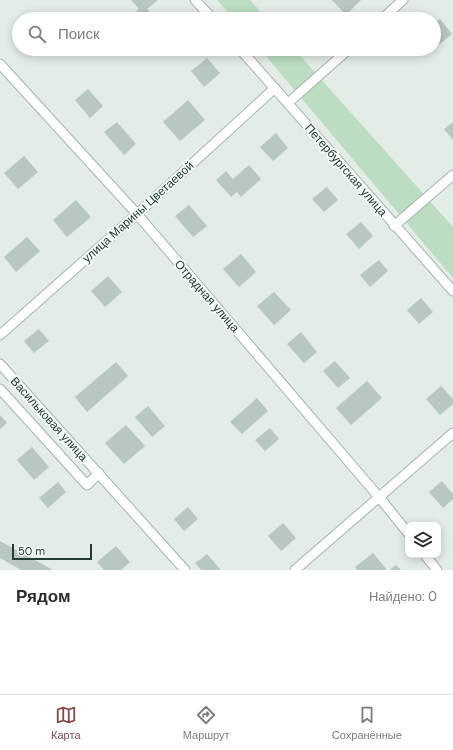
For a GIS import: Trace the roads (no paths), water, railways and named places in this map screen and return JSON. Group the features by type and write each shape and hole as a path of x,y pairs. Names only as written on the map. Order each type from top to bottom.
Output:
{"street":[{"path":"195,0 206,12"},
{"path":"390,12 404,0"},
{"name":"Петербургская улица","path":"246,56 394,226 453,291"},
{"path":"288,103 341,56"},
{"name":"Отрадная улица","path":"0,64 136,214 405,529"},
{"name":"улица Марины Цветаевой","path":"0,335 275,88"},
{"path":"394,226 453,175"},
{"name":"Васильковая улица","path":"0,364 185,570"},
{"name":"Васильковая улица","path":"0,389 87,485 98,474"},
{"path":"295,570 453,433"},
{"path":"427,558 437,570"}]}
